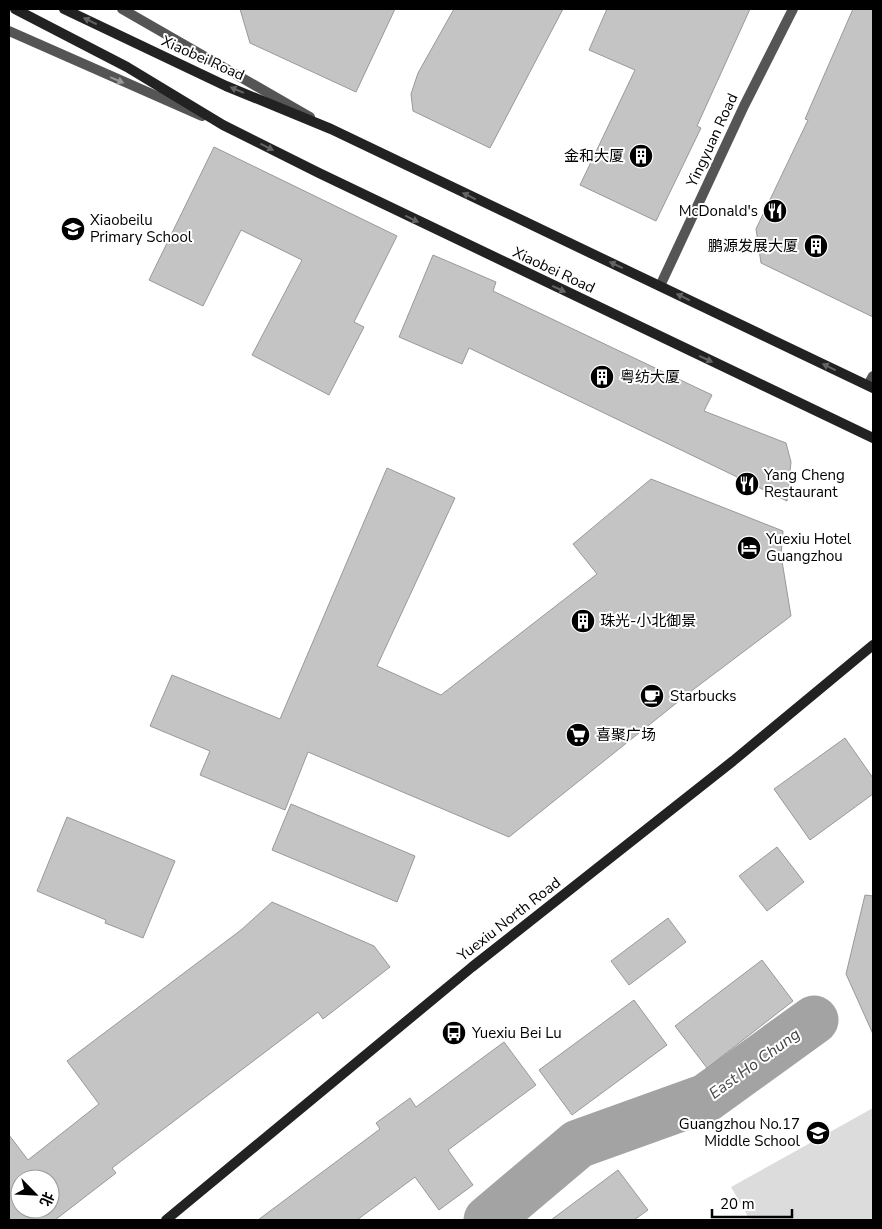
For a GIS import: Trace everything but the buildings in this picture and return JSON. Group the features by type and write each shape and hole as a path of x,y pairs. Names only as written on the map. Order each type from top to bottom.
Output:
{"main road":[{"name":"Xiaobei Road","path":"15,9 168,91 223,125 485,254 873,438"},
{"name":"Xiaobei Road","path":"64,9 226,86 331,129 660,286 872,383"},
{"name":"Yuexiu North Road","path":"166,1220 472,967 733,761 873,645"}],"street":[{"name":"Xiaobei Road","path":"122,9 331,129"},
{"name":"Yingyuan Road","path":"660,286 744,106 793,9"},
{"name":"Xiaobei Road","path":"9,31 223,125"}],"shaded area":[{"path":"873,1108 873,1220 750,1220 731,1187"}],"waterway":[{"name":"East Ho Chung","path":"488,1220 578,1144 706,1098 814,1020"}],"place":[{"name":"金和大厦","path":"641,156"},
{"name":"McDonald's","path":"775,211"},
{"name":"Xiaobeilu Primary School","path":"73,229"},
{"name":"鹏源发展大厦","path":"816,246"},
{"name":"粤纺大厦","path":"602,377"},
{"name":"Yang Cheng Restaurant","path":"747,484"},
{"name":"Yuexiu Hotel Guangzhou","path":"749,548"},
{"name":"珠光-小北御景","path":"583,621"},
{"name":"Starbucks","path":"652,696"},
{"name":"喜聚广场","path":"578,735"},
{"name":"Yuexiu Bei Lu","path":"454,1033"},
{"name":"Guangzhou No.17 Middle School","path":"818,1133"}]}
